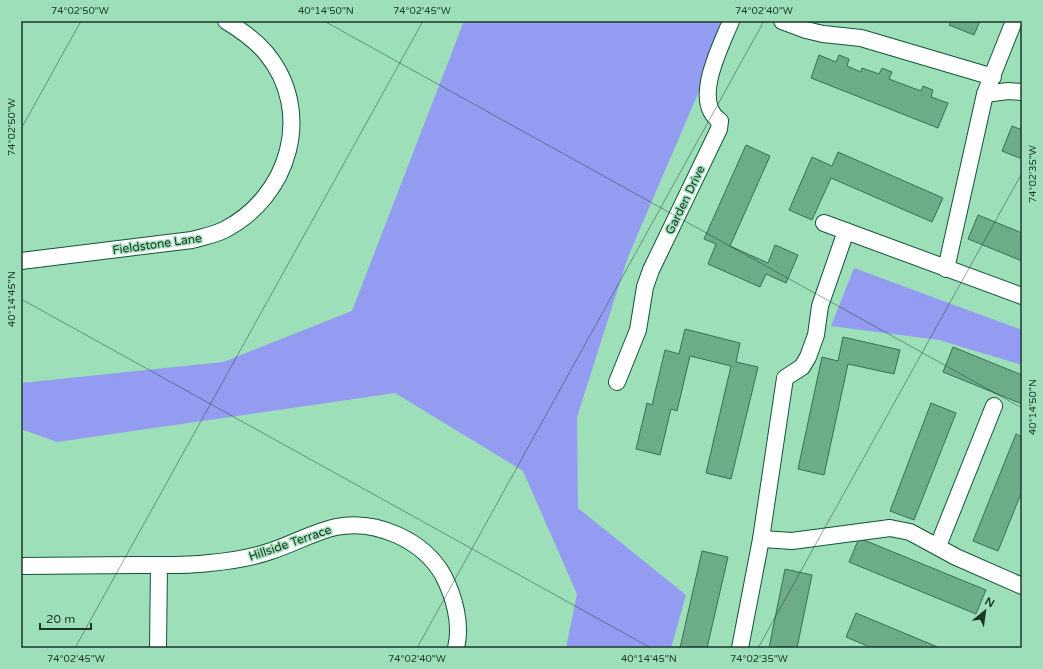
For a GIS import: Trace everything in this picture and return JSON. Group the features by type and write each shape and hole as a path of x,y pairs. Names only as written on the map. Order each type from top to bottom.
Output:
{"street":[{"name":"Fieldstone Lane","path":"21,261 192,240 212,235 236,223 266,198 278,181 289,147 291,124 289,104 284,84 266,54 252,39 226,21"},
{"name":"Garden Drive","path":"617,382 638,330 645,287 651,270 719,129 720,121 714,117 709,108 708,87 711,71 731,21"},
{"path":"782,21 812,31 861,38 992,77"},
{"path":"946,269 985,94 1014,21"},
{"path":"985,94 1008,91 1022,92"},
{"path":"824,222 946,269 1022,296"},
{"path":"740,648 761,538 785,378 802,367 808,357 816,335 820,306 846,231"},
{"path":"938,546 994,406"},
{"name":"Hillside Terrace","path":"21,566 159,565 207,563 240,559 270,552 308,536 342,526 371,526 386,530 415,545 440,570 448,586 456,612 458,628 456,648"},
{"path":"761,538 792,541 890,528 910,532 956,557 1022,586"},
{"path":"158,648 159,565"}],"shaded area":[{"path":"464,21 729,21 628,257 577,417 578,508 686,595 671,648 566,648 577,594 523,471 395,393 57,442 21,429 21,383 223,362 352,311"},
{"path":"854,268 1022,330 1022,365 939,340 831,326"}],"building":[{"path":"951,21 980,21 974,35 949,25"},
{"path":"819,55 836,62 839,55 849,59 847,66 861,72 862,68 879,74 882,68 892,72 889,79 921,91 923,86 933,90 931,97 948,103 938,128 811,78"},
{"path":"1012,126 1022,130 1022,159 1002,151"},
{"path":"746,145 770,156 730,246 768,263 775,245 798,255 786,283 766,274 760,287 708,264 716,244 704,239"},
{"path":"838,152 943,198 932,222 831,178 812,220 789,210 812,157 832,166"},
{"path":"978,215 1022,233 1022,261 968,239"},
{"path":"685,329 740,343 736,362 758,367 731,479 706,473 731,366 690,356 677,411 671,409 660,455 636,449 647,403 652,405 665,350 679,354"},
{"path":"843,337 900,350 894,374 848,364 824,475 798,469 822,357 838,361"},
{"path":"953,347 1022,375 1022,404 943,372"},
{"path":"931,403 956,413 914,520 890,511"},
{"path":"1016,434 1022,437 1022,491 998,551 973,541"},
{"path":"859,538 986,590 976,614 849,562"},
{"path":"702,551 728,557 707,648 680,648"},
{"path":"785,569 812,575 797,648 769,648"},
{"path":"856,613 940,648 872,648 846,637"}]}
